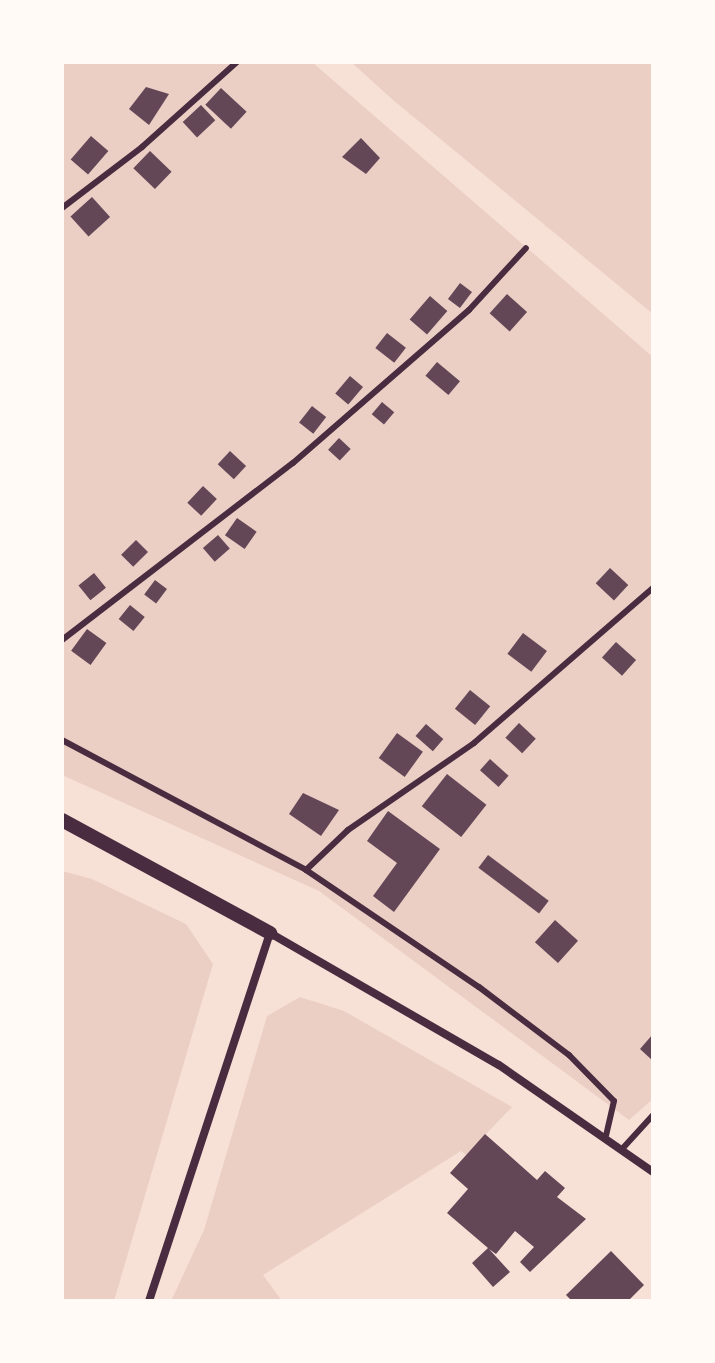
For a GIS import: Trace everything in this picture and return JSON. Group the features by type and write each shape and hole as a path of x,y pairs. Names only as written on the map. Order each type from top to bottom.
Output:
{"street":[{"path":"62,820 270,933 499,1065 606,1135 653,1172"},
{"path":"149,1301 270,933"}],"lane":[{"path":"62,208 142,147 237,62"},
{"path":"62,640 293,463 469,310 526,248"},
{"path":"306,870 348,830 474,743 653,588"},
{"path":"62,740 306,870 569,1055 614,1101 606,1135"},
{"path":"623,1148 653,1115"}],"shaded area":[{"path":"62,62 312,62 653,357 653,1099 629,1120 319,891 62,775"},
{"path":"351,62 653,62 653,314 393,100"},
{"path":"62,871 92,879 186,924 213,964 114,1301 62,1301"},
{"path":"300,997 344,1011 512,1107 466,1155 461,1151 263,1275 282,1301 171,1301 204,1230 267,1016"}],"building":[{"path":"146,87 169,94 149,125 129,109"},
{"path":"221,88 247,112 231,129 205,105"},
{"path":"201,105 215,120 197,137 183,122"},
{"path":"91,136 108,151 88,174 71,159"},
{"path":"361,138 380,158 366,174 342,157"},
{"path":"150,151 172,172 155,189 133,168"},
{"path":"92,197 110,217 89,236 70,216"},
{"path":"460,283 472,292 460,308 448,299"},
{"path":"507,294 527,312 510,331 490,313"},
{"path":"430,296 447,311 427,334 410,319"},
{"path":"387,333 406,348 394,363 375,348"},
{"path":"437,362 460,381 448,395 425,376"},
{"path":"350,376 363,387 348,405 335,394"},
{"path":"382,402 394,412 384,425 372,414"},
{"path":"312,406 326,417 313,434 299,423"},
{"path":"339,438 351,449 340,461 328,450"},
{"path":"230,451 246,466 234,479 218,464"},
{"path":"203,486 217,499 201,516 187,503"},
{"path":"237,518 257,532 245,549 225,535"},
{"path":"218,535 230,549 215,562 203,548"},
{"path":"136,540 148,552 133,567 121,555"},
{"path":"610,568 628,585 614,600 596,583"},
{"path":"94,573 106,588 90,600 78,586"},
{"path":"155,580 167,589 156,603 144,594"},
{"path":"130,605 145,617 133,631 119,619"},
{"path":"87,629 106,643 91,665 71,651"},
{"path":"523,633 547,651 531,672 507,654"},
{"path":"616,642 636,660 622,676 602,658"},
{"path":"470,690 490,706 475,725 455,709"},
{"path":"519,723 536,739 522,753 505,738"},
{"path":"426,724 443,739 433,751 416,736"},
{"path":"397,733 423,752 405,777 379,758"},
{"path":"490,759 509,776 499,787 480,770"},
{"path":"447,774 486,805 461,837 422,806"},
{"path":"303,793 339,810 321,836 289,814"},
{"path":"388,811 440,849 394,912 373,896 397,863 367,841"},
{"path":"488,855 549,901 539,914 478,868"},
{"path":"555,920 578,941 558,963 535,942"},
{"path":"653,1034 653,1061 640,1049"},
{"path":"485,1134 537,1180 545,1171 565,1188 557,1197 586,1219 530,1272 520,1262 534,1247 515,1231 496,1254 489,1249 510,1272 493,1287 472,1263 488,1248 447,1213 468,1189 450,1173"},
{"path":"611,1251 644,1285 628,1301 572,1301 566,1295"}]}
